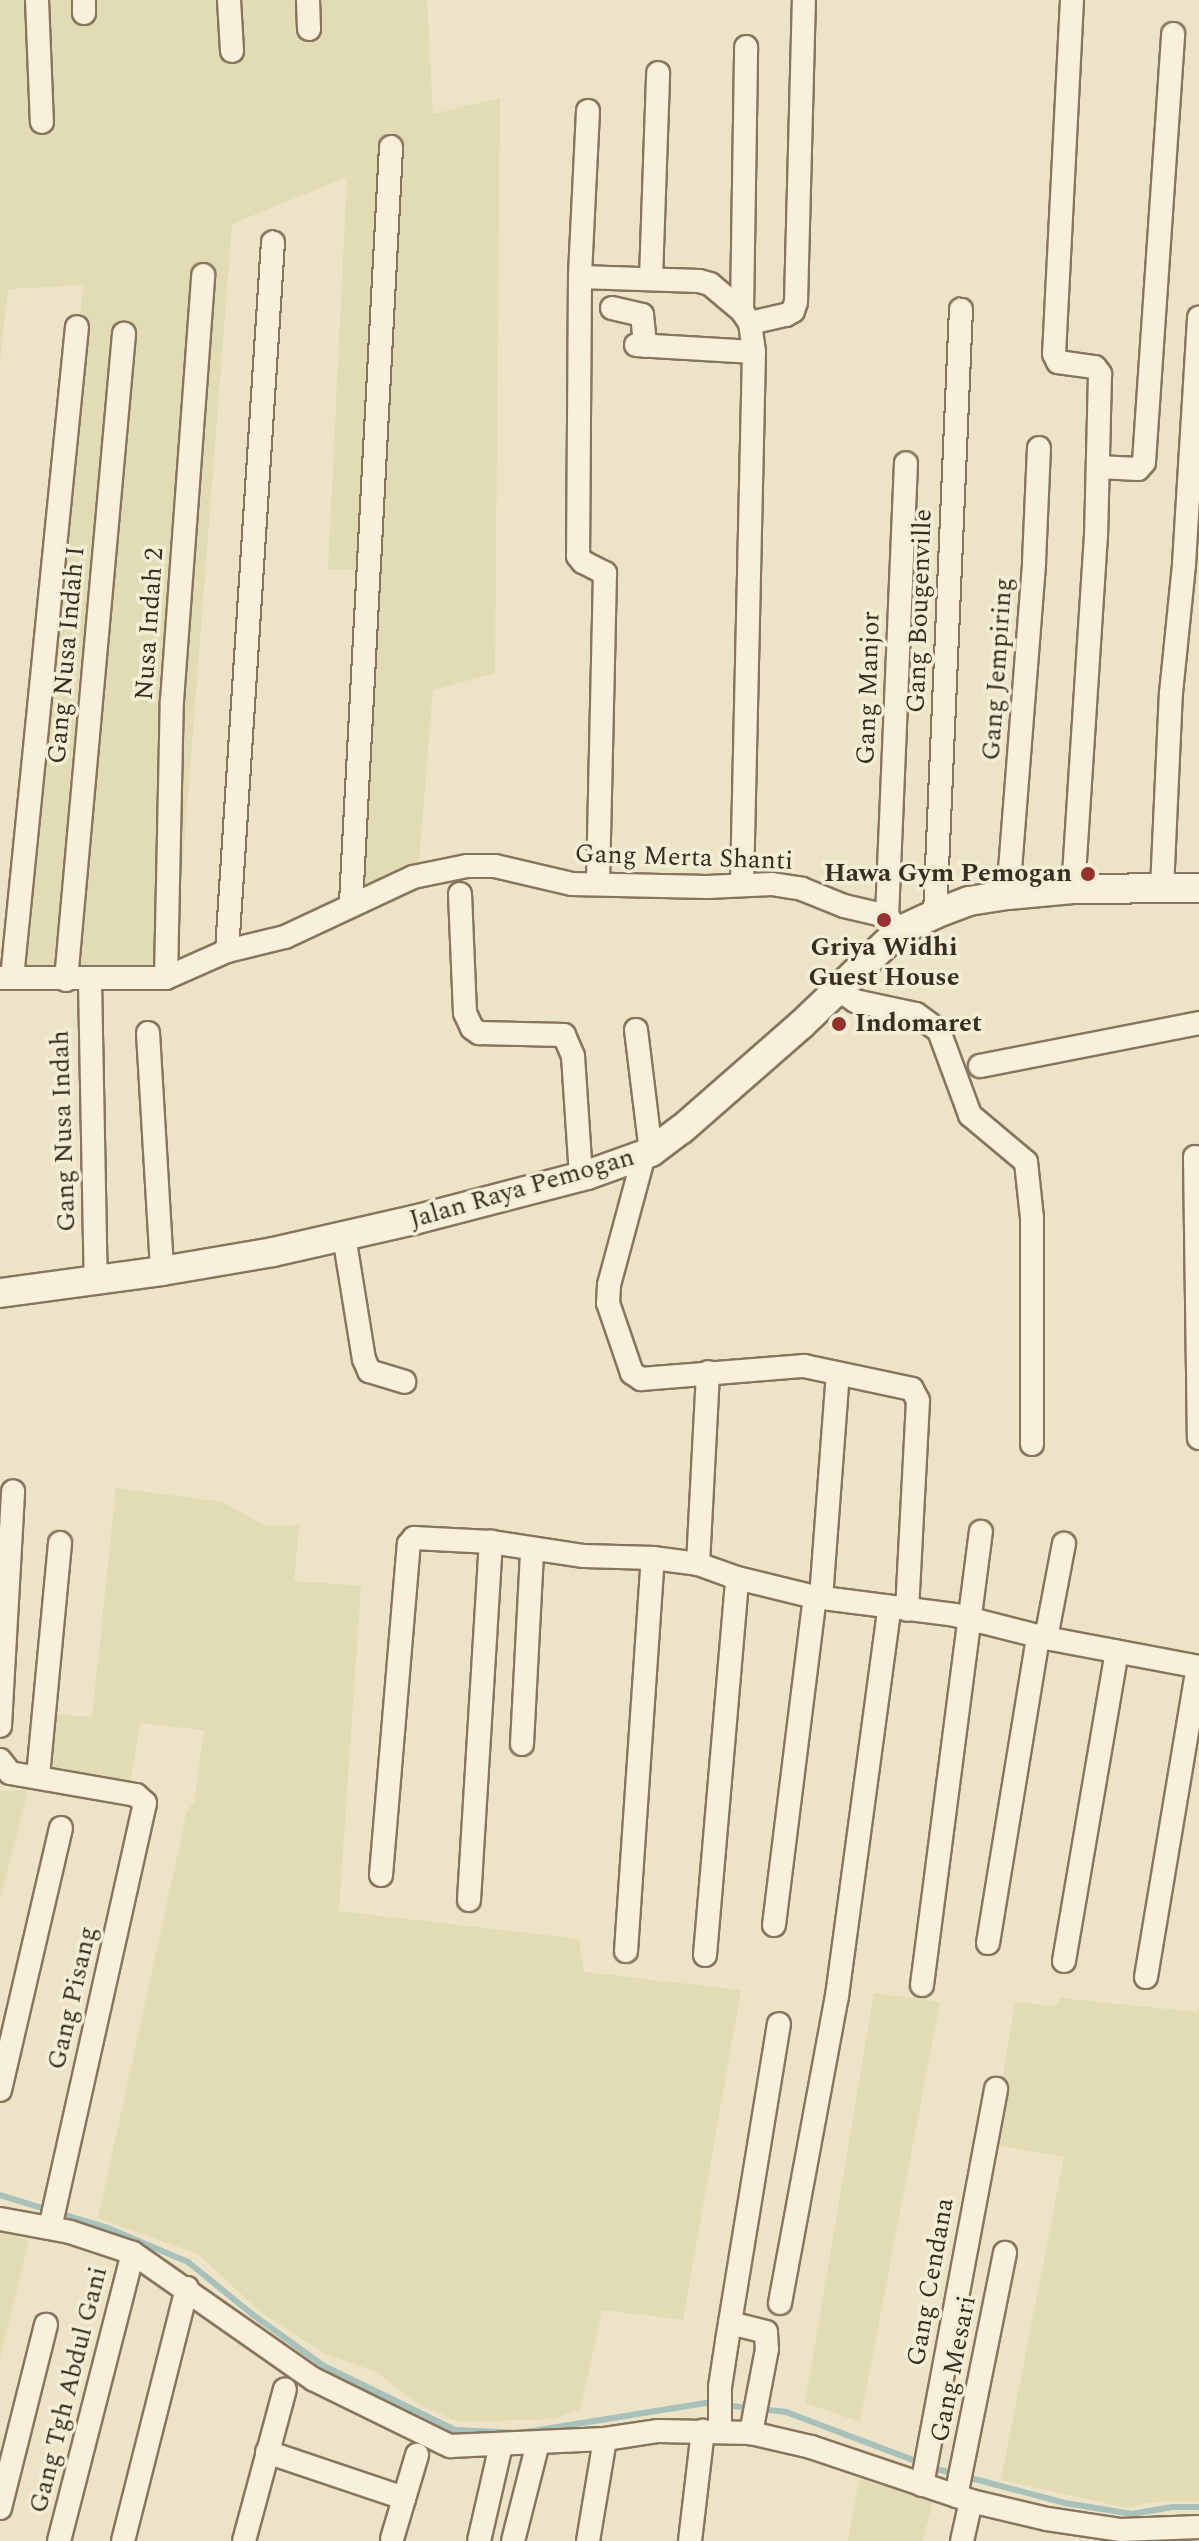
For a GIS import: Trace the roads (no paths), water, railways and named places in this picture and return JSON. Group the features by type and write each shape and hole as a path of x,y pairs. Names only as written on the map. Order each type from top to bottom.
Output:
{"street":[{"path":"37,0 42,122"},
{"path":"229,0 232,51"},
{"path":"308,0 309,29"},
{"path":"580,277 682,279 710,284 746,317 786,315 793,311 796,302 804,0"},
{"path":"1072,0 1054,354 1058,362 1095,367 1100,374 1098,467 1073,889"},
{"path":"1098,467 1138,469 1144,462 1173,34"},
{"path":"742,883 754,352 746,317 746,47"},
{"path":"651,278 658,73"},
{"path":"588,111 580,277 578,556 583,562 605,573 598,884"},
{"path":"351,903 391,147"},
{"path":"227,951 273,242"},
{"name":"Nusa Indah 2","path":"166,978 172,701 203,275"},
{"path":"612,308 642,315 641,346 754,352"},
{"name":"Gang Bougenville","path":"935,914 961,310"},
{"path":"1162,889 1171,693 1184,564 1199,317"},
{"path":"6,978 77,327"},
{"name":"Gang Nusa Indah I","path":"66,980 124,334"},
{"name":"Gang Jempiring","path":"1008,895 1034,562 1039,448"},
{"name":"Gang Manjor","path":"893,924 906,463"},
{"name":"Gang Merta Shanti","path":"6,978 66,980 89,990 166,978 227,951 285,937 351,903 413,877 467,866 495,866 572,884 707,887 742,883 802,889 893,924"},
{"name":"Jalan Raya Pemogan","path":"0,1293 162,1271 344,1236 581,1177 647,1153 700,1115 801,1025 893,924 935,914 969,901 1008,895 1073,889 1199,888"},
{"path":"460,894 465,1013 472,1028 479,1033 564,1035 573,1056 581,1177"},
{"path":"836,988 855,1001 916,1014 939,1031 970,1115 1026,1162 1032,1233 1032,1444"},
{"name":"Gang Nusa Indah","path":"89,990 96,1281"},
{"path":"980,1066 1199,1023"},
{"path":"636,1030 647,1153 608,1303 635,1378 804,1366 905,1387 917,1397 898,1609 837,1996 780,2303"},
{"path":"148,1033 162,1271"},
{"path":"1195,1157 1199,1438"},
{"path":"344,1236 364,1359 369,1371 404,1382"},
{"path":"698,1564 708,1372"},
{"path":"774,1925 818,1597 838,1374"},
{"path":"0,1726 13,1491"},
{"path":"922,1985 981,1532"},
{"path":"381,1875 409,1544 414,1538 491,1542 584,1556 653,1558 698,1564 737,1578 818,1597 969,1618 1042,1637 1198,1667 1146,1977"},
{"path":"469,1900 491,1542"},
{"path":"0,1760 10,1773 38,1776 60,1543"},
{"path":"988,1943 1042,1637 1064,1544"},
{"path":"522,1744 532,1550"},
{"path":"626,1951 653,1558"},
{"path":"705,1955 737,1578"},
{"path":"1064,1961 1117,1652"},
{"name":"Gang Pisang","path":"38,1776 136,1795 145,1803 52,2217"},
{"path":"0,2090 61,1828"},
{"path":"690,2541 715,2428 779,2024"},
{"name":"Gang Cendana","path":"925,2472 996,2089"},
{"path":"0,2219 52,2217 133,2253 313,2379 433,2440 458,2446 605,2439 658,2431 715,2428 753,2420 811,2447 925,2472 962,2489 1096,2528 1199,2527"},
{"name":"Gang Tgh Abdul Gani","path":"59,2541 133,2253"},
{"name":"Gang Mesari","path":"962,2541 962,2489 1005,2253"},
{"path":"123,2541 187,2288"},
{"path":"730,2323 766,2332 753,2420"},
{"path":"0,2508 46,2325"},
{"path":"244,2541 285,2389"},
{"path":"588,2541 605,2439"},
{"path":"513,2541 538,2443"},
{"path":"479,2541 501,2445"},
{"path":"267,2452 404,2498"},
{"path":"392,2539 417,2455"}],"waterway":[{"path":"0,2195 108,2228 188,2262 252,2314 324,2366 455,2430 520,2433 706,2403 786,2412 937,2469 1065,2503 1132,2514 1172,2507 1199,2507"}],"place":[{"name":"Hawa Gym Pemogan","path":"1088,874"},
{"name":"Griya Widhi Guest House","path":"884,920"},
{"name":"Indomaret","path":"839,1024"}]}
